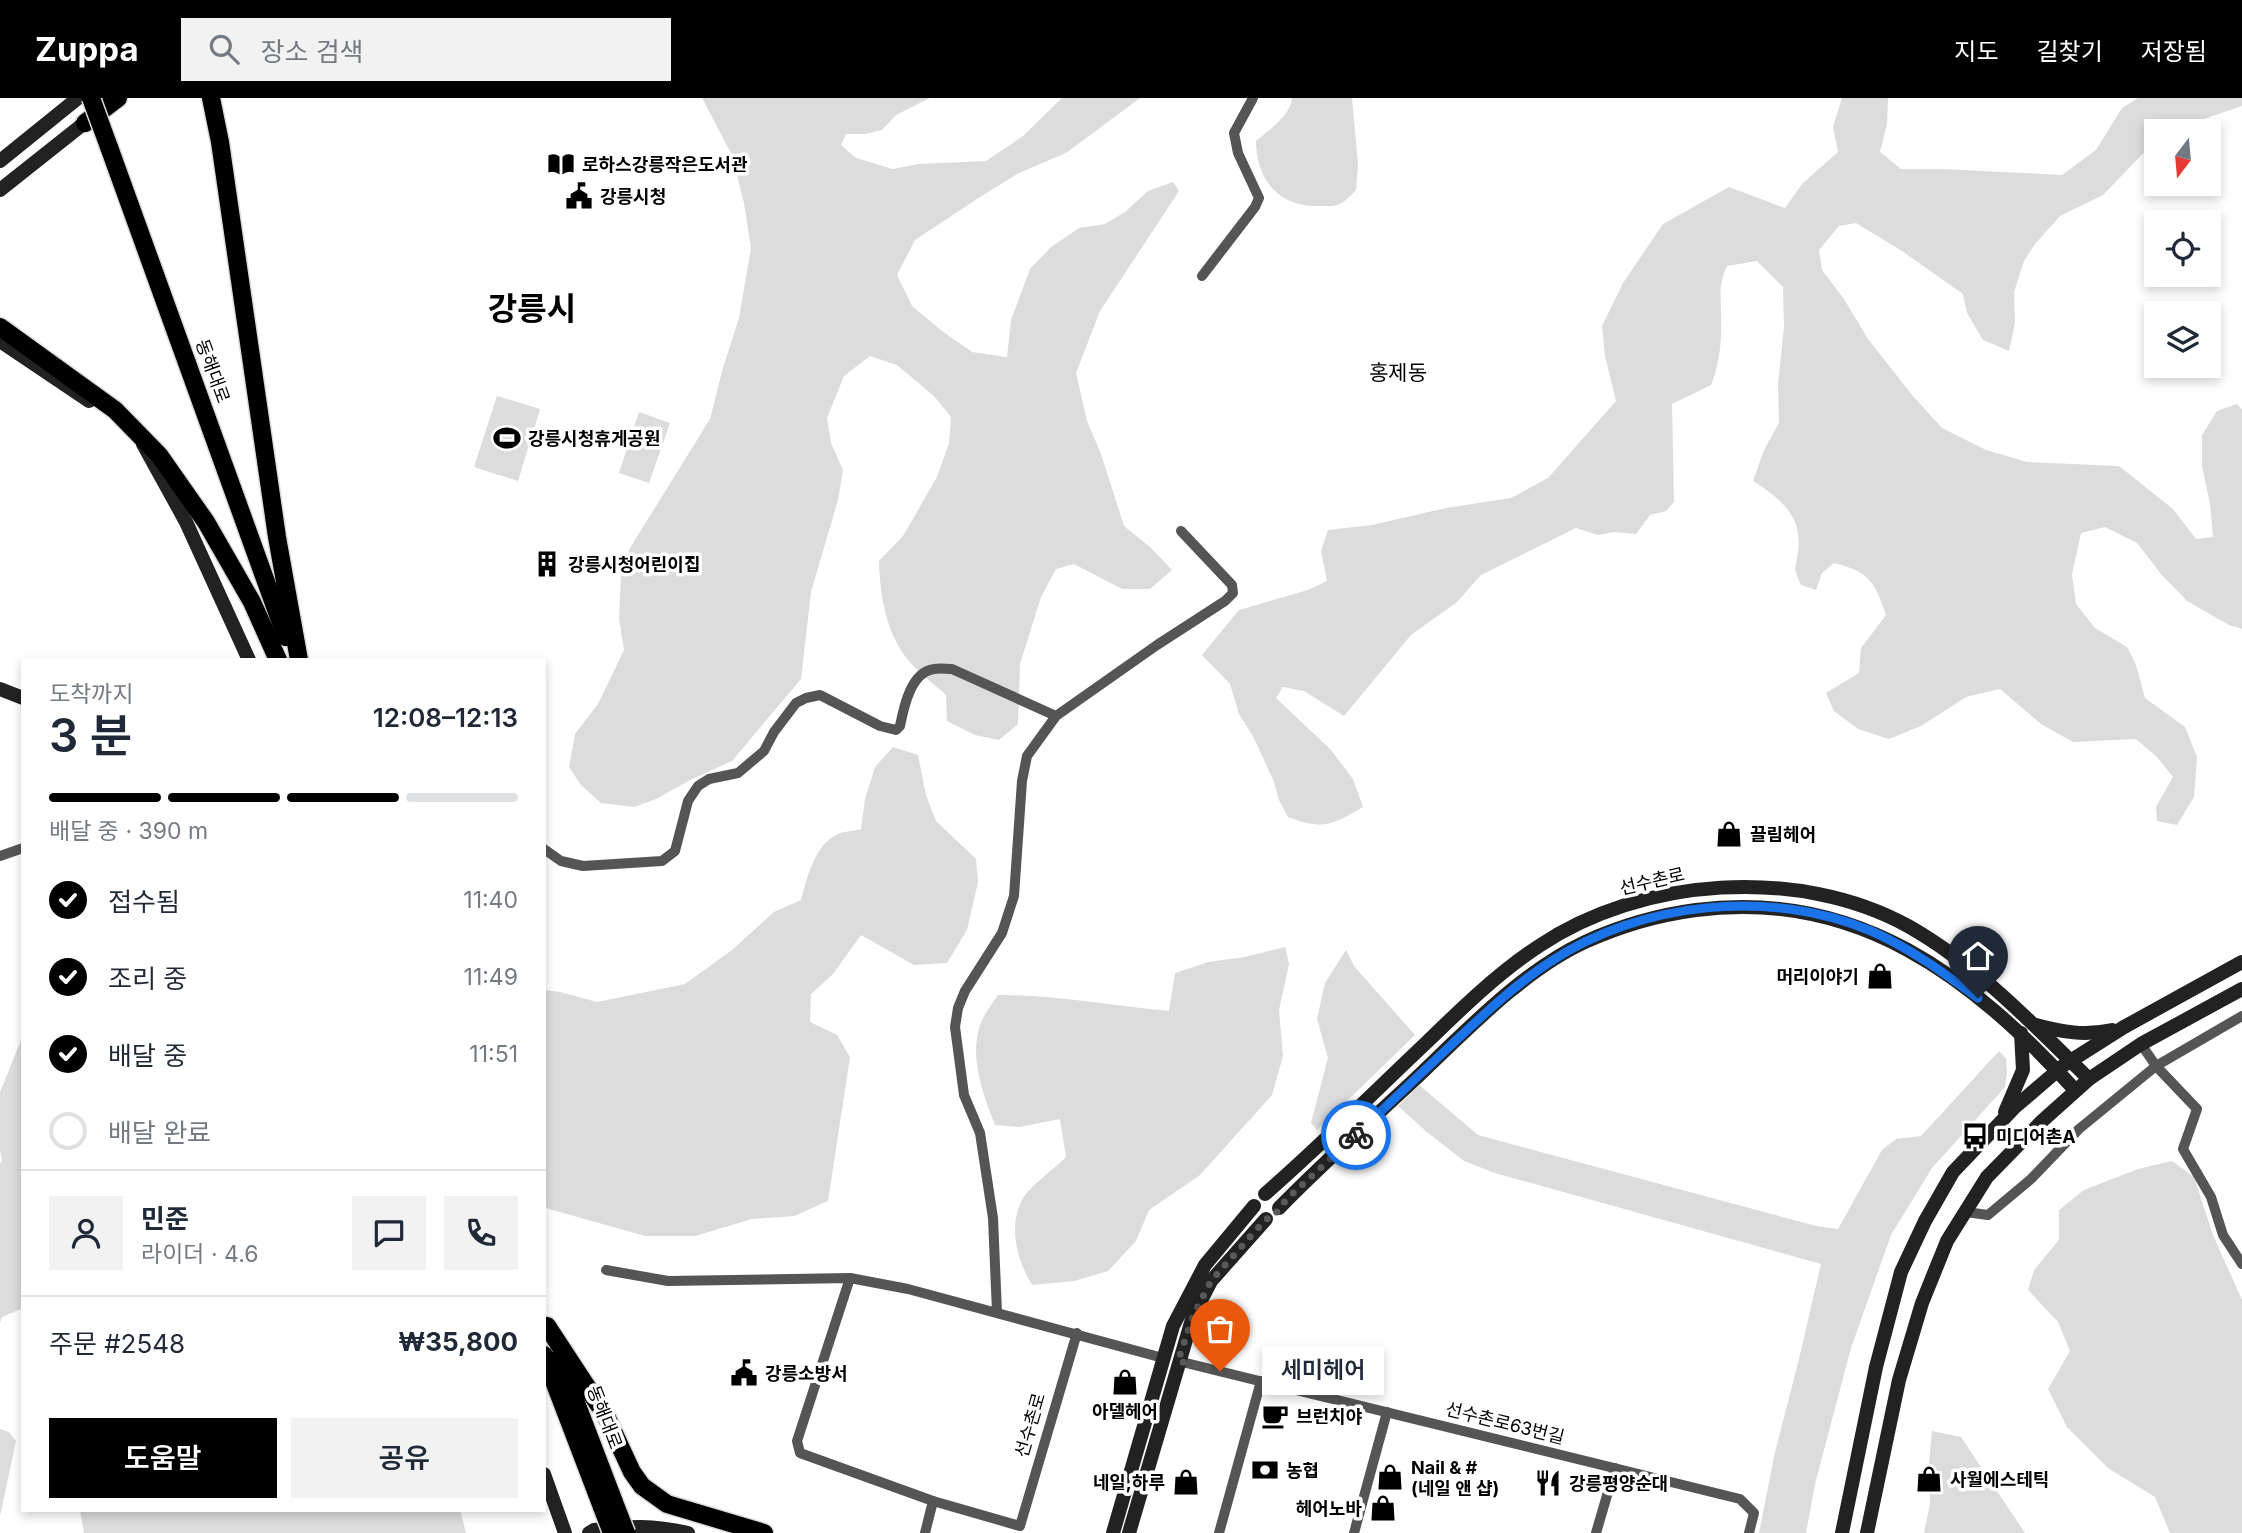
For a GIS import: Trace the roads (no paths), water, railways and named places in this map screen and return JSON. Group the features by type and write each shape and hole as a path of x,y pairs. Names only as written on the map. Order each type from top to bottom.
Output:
{"main road":[{"name":"동해대로","path":"92,98 295,658"},
{"path":"85,123 118,98"},
{"path":"211,98 220,142 296,658"},
{"path":"2,333 115,410 159,455 206,522 252,602 277,658"},
{"name":"동해대로","path":"546,1322 608,1504 612,1533"},
{"path":"546,1322 606,1416 632,1472 642,1486 667,1504 764,1533"},
{"name":"동해대로","path":"546,1360 608,1504 626,1533"}],"street":[{"path":"0,161 78,98"},
{"path":"0,190 113,98"},
{"path":"1202,276 1259,198 1238,153 1234,133 1253,98"},
{"path":"2,333 144,445 186,522 247,658"},
{"path":"115,410 132,433"},
{"path":"997,1312 991,1206 980,1133 964,1095 956,1027 958,1008 965,991 1002,933 1014,896 1022,781 1027,756 1056,716 1157,645 1226,601 1233,593 1232,585 1181,531"},
{"path":"546,850 561,861 583,866 662,860 675,851 688,801 698,786 709,779 738,773 764,751 796,703 806,698 820,695 880,726 896,730 900,726 912,688 921,674 933,668 952,669 1056,716"},
{"path":"0,689 21,697"},
{"path":"0,856 21,849"},
{"name":"선수촌로","path":"1265,1194 1479,992 1539,946 1576,925 1663,895 1754,886 1793,890 1875,911 1907,926 1944,949 2010,1001 2089,1079"},
{"path":"1712,889 1714,908"},
{"name":"선수촌로","path":"1279,1208 1492,1006 1550,962 1584,942 1667,914 1754,906 1790,909 1868,930 1898,943 1934,965 2001,1014 2075,1090"},
{"path":"1934,965 1944,949"},
{"path":"1842,1533 1876,1367 1901,1272 1925,1221 1953,1172 2015,1107 2071,1060 2124,1027 2242,962"},
{"path":"1867,1533 1899,1380 1922,1303 1947,1241 1987,1177 2089,1079 2141,1044 2242,989"},
{"path":"1966,1212 1988,1215 2031,1179 2079,1129 2156,1066 2242,1016"},
{"path":"2034,1025 2069,1033 2097,1033 2124,1027"},
{"path":"1999,1123 2023,1070 2021,1034"},
{"path":"2141,1044 2156,1066 2197,1109 2183,1149 2211,1197 2223,1235 2242,1264"},
{"path":"1113,1533 1173,1326 1205,1265 1254,1206 1257,1198 1265,1194 1275,1198 1279,1208 1274,1217 1266,1219 1211,1281 1193,1316 1129,1533"},
{"path":"1254,1206 1257,1215 1266,1219"},
{"path":"606,1270 668,1281 850,1278 908,1289 1178,1361"},
{"name":"선수촌로","path":"850,1278 797,1441 800,1452 933,1500 1020,1526 1077,1333"},
{"name":"선수촌로63번길","path":"1178,1361 1740,1499 1754,1513 1749,1533"},
{"path":"1219,1533 1261,1381"},
{"path":"1354,1533 1387,1412"},
{"path":"1596,1533 1615,1468"},
{"path":"546,1480 565,1533"},
{"path":"925,1533 933,1500"},
{"path":"589,1533 594,1530 636,1525 688,1533"}],"place":[{"name":"로하스강릉작은도서관","path":"561,164"},
{"name":"강릉시청","path":"579,196"},
{"name":"강릉시청휴게공원","path":"507,438"},
{"name":"강릉시청어린이집","path":"547,564"},
{"name":"끌림헤어","path":"1729,834"},
{"name":"머리이야기","path":"1880,976"},
{"name":"미디어촌A","path":"1975,1136"},
{"name":"세미헤어","path":"1220,1371"},
{"name":"강릉소방서","path":"744,1373"},
{"name":"아델헤어","path":"1125,1382"},
{"name":"브런치야","path":"1275,1416"},
{"name":"농협","path":"1265,1470"},
{"name":"Nail & # (네일 앤 샵)","path":"1390,1477"},
{"name":"사월에스테틱","path":"1929,1479"},
{"name":"네일,하루","path":"1186,1482"},
{"name":"강릉평양순대","path":"1548,1483"},
{"name":"헤어노바","path":"1383,1508"}],"district":[{"name":"강릉시","path":"532,308"},
{"name":"홍제동","path":"1398,372"}]}
